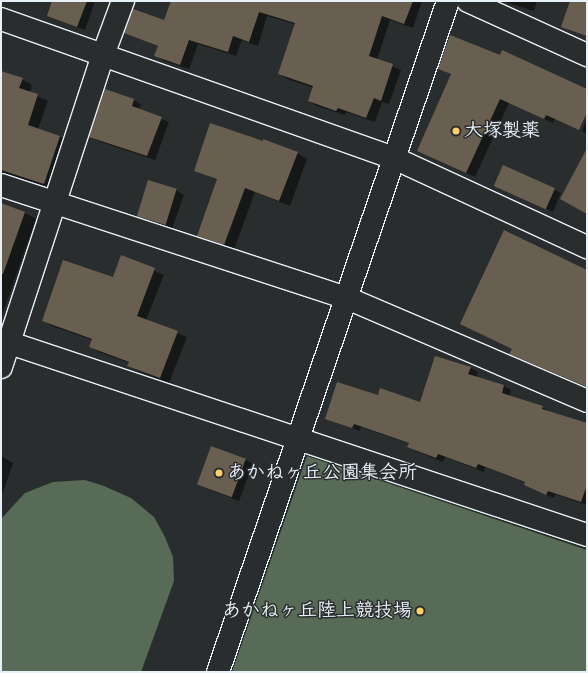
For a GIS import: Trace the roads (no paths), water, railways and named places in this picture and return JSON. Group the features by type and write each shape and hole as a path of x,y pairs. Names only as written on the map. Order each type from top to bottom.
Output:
{"street":[{"path":"1,367 5,342 55,204 103,55 123,1"},
{"path":"218,672 448,1"},
{"path":"468,1 587,55"},
{"path":"1,19 394,158 587,247"},
{"path":"1,185 55,204 347,298 587,401"},
{"path":"5,342 587,535"}],"place":[{"name":"大塚製薬","path":"456,131"},
{"name":"あかねヶ丘公園集会所","path":"219,473"},
{"name":"あかねヶ丘陸上競技場","path":"420,611"}]}
